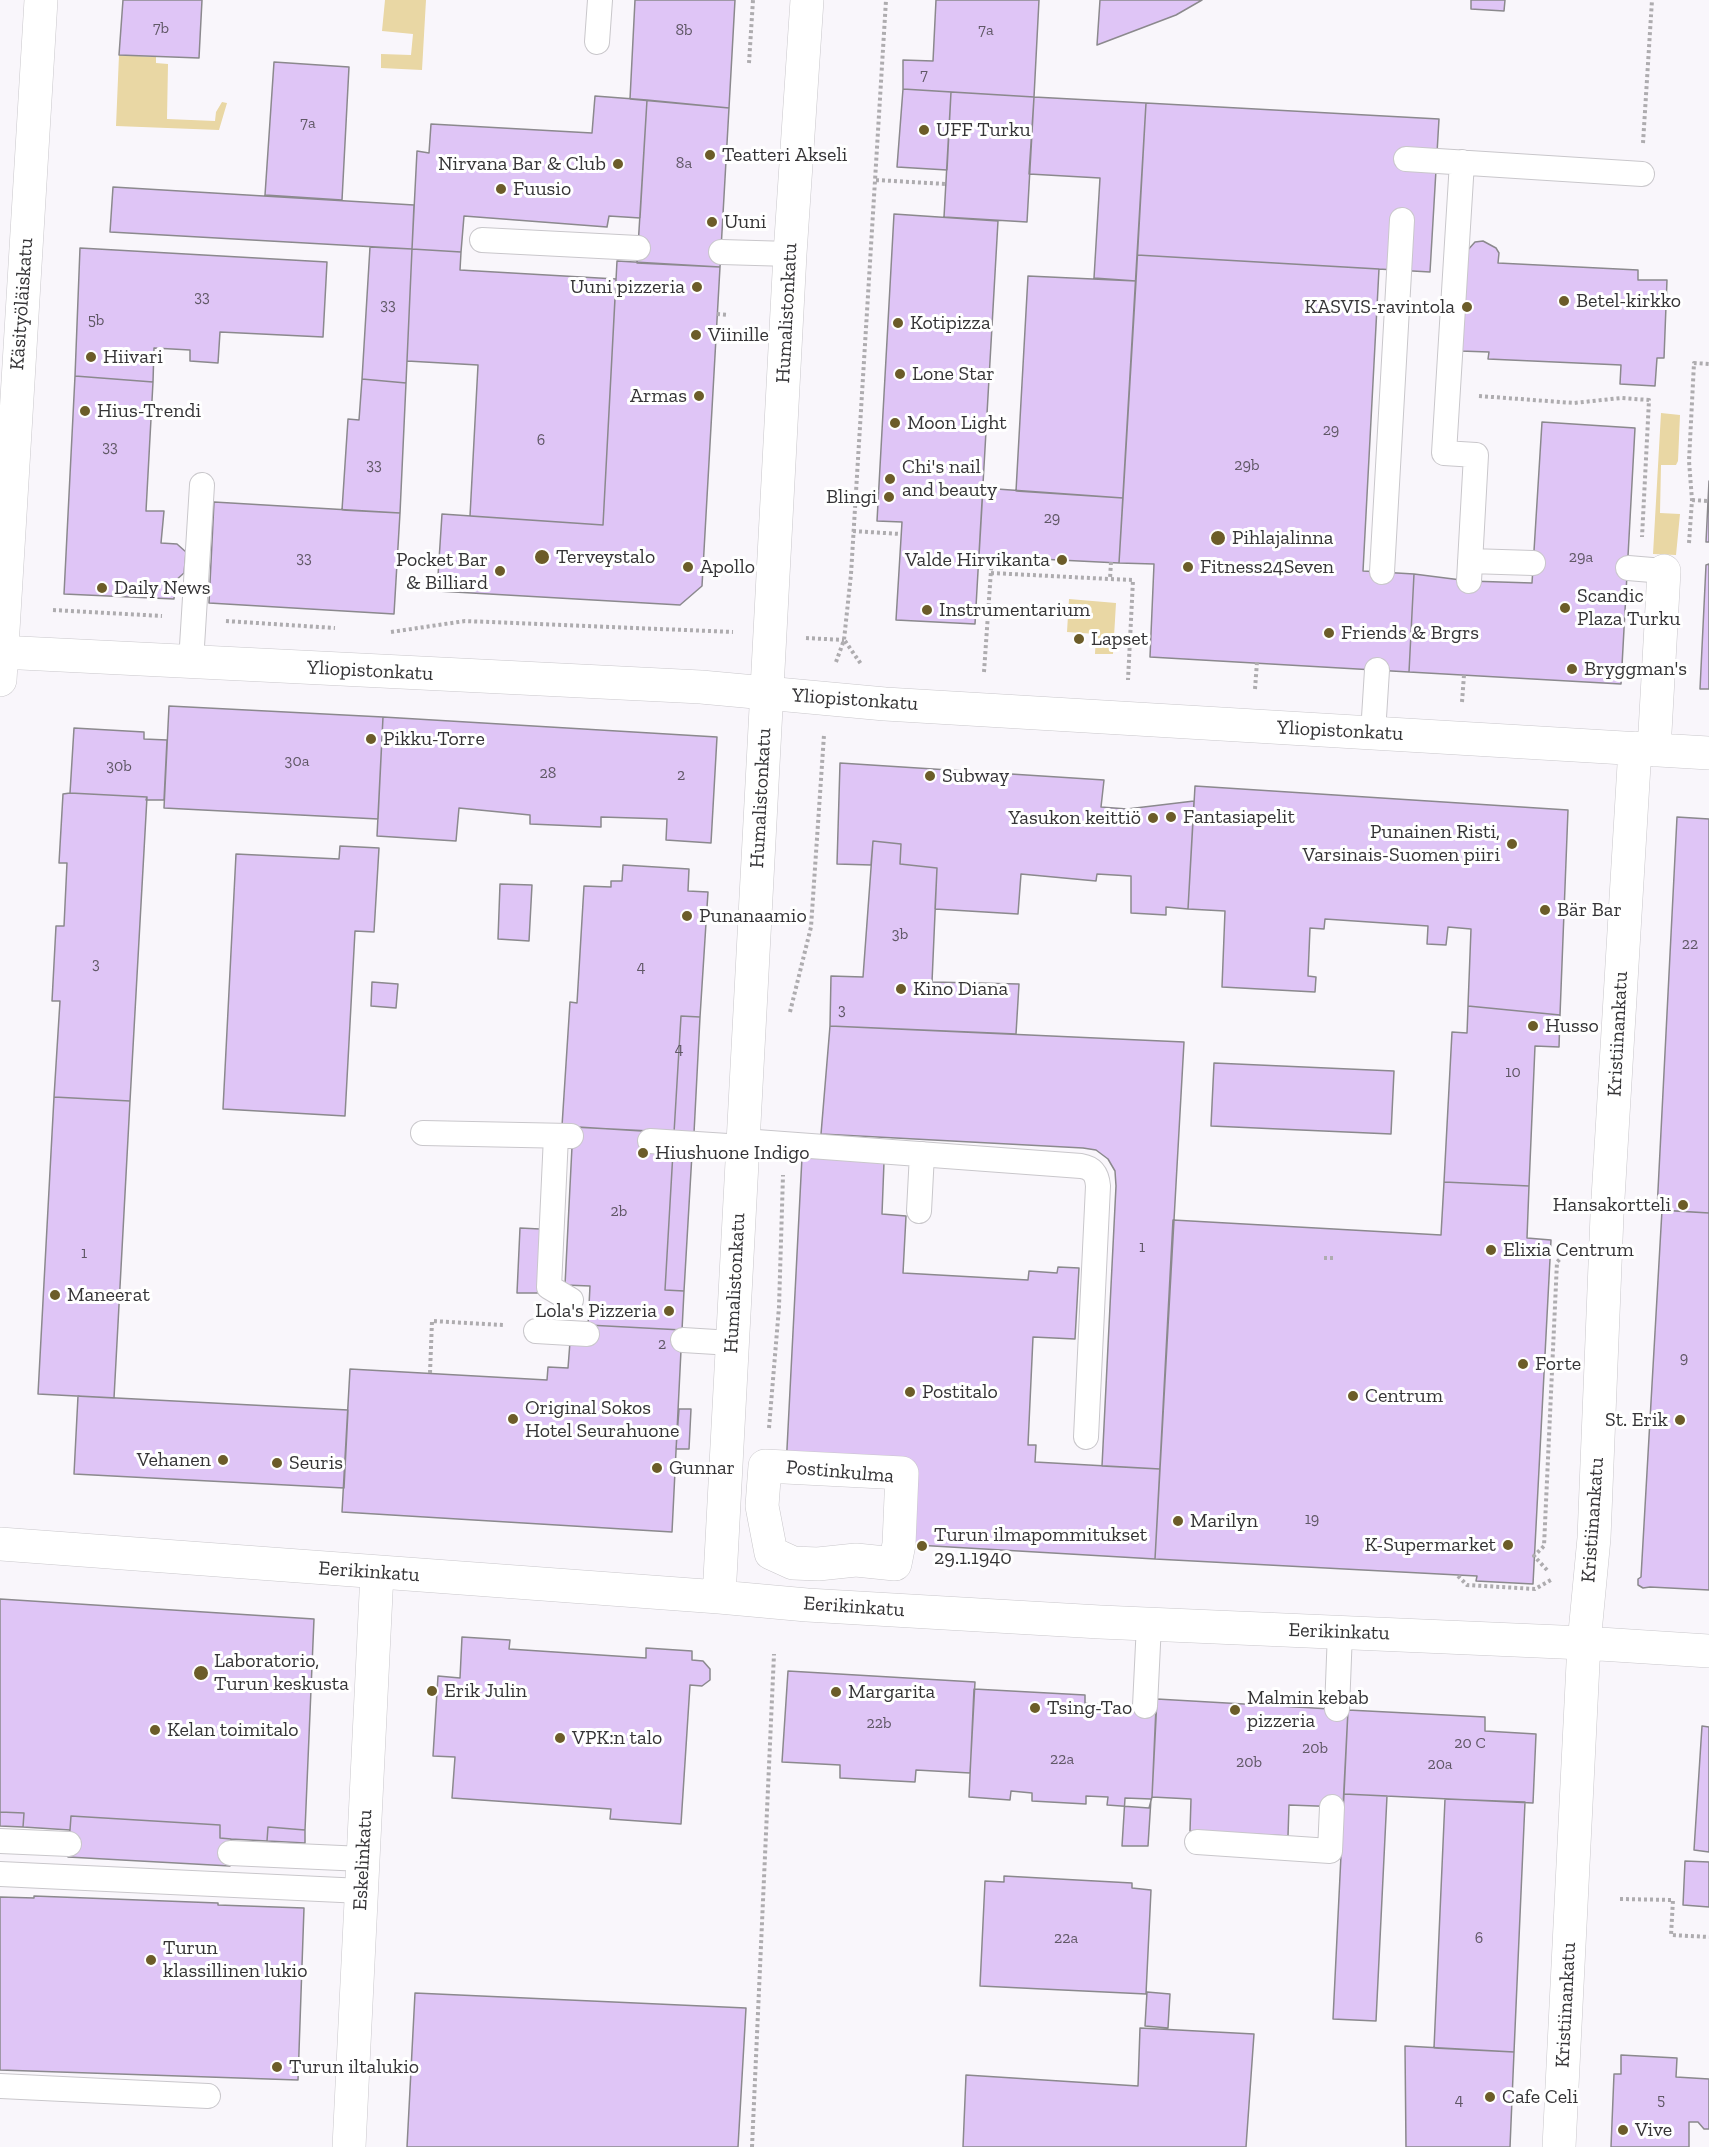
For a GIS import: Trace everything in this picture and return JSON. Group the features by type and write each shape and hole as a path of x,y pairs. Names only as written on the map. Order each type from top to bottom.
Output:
{"street":[{"name":"Käsityöläiskatu","path":"0,661 41,0"},
{"name":"Humalistonkatu","path":"719,1597 790,254 807,0"},
{"name":"Kristiinankatu","path":"1558,2147 1584,1643 1594,1538 1608,1206 1631,816 1644,749 1664,571"},
{"name":"Yliopistonkatu","path":"0,661 191,662 701,687 874,703 1709,753"},
{"name":"Postinkulma","path":"765,1466 902,1473 899,1544 895,1564 856,1560 818,1564 793,1563 771,1553 762,1506 765,1466"},
{"name":"Eerikinkatu","path":"0,1544 807,1605 1709,1651"},
{"name":"Eskelinkatu","path":"349,2147 377,1572"}],"lane":[{"path":"597,42 600,0"},
{"path":"1406,159 1642,174"},
{"path":"1462,162 1444,453 1476,455 1469,571 1533,563"},
{"path":"1382,572 1402,220"},
{"path":"482,240 638,248"},
{"path":"721,252 790,254"},
{"path":"191,662 202,485"},
{"path":"1628,568 1664,571"},
{"path":"1373,733 1377,669"},
{"path":"423,1133 564,1136 549,1287 571,1300"},
{"path":"650,1141 922,1154 1088,1167 1097,1177 1086,1437"},
{"path":"919,1210 922,1154"},
{"path":"536,1331 587,1334"},
{"path":"683,1340 732,1343"},
{"path":"1145,1706 1149,1624"},
{"path":"1337,1709 1340,1632"},
{"path":"1197,1842 1330,1851 1332,1807"},
{"path":"0,1841 69,1844"},
{"path":"230,1853 363,1859"},
{"path":"0,1874 362,1891"},
{"path":"0,2086 208,2096"}],"path":[{"path":"749,63 753,0"},
{"path":"844,640 853,531 886,0"},
{"path":"1642,174 1652,0"},
{"path":"876,180 946,184"},
{"path":"717,314 729,315"},
{"path":"1688,549 1692,500 1689,461 1694,363 1709,364"},
{"path":"1479,396 1574,403 1621,398 1649,400 1642,540"},
{"path":"1692,500 1708,501"},
{"path":"853,531 900,534"},
{"path":"984,673 992,556"},
{"path":"1110,579 1111,562"},
{"path":"991,573 1133,580 1127,691"},
{"path":"53,610 344,629"},
{"path":"390,632 465,621 714,630"},
{"path":"1255,698 1257,662"},
{"path":"1547,1570 1534,1556 1544,1546 1557,1262 1565,1254"},
{"path":"1324,1258 1333,1258"},
{"path":"429,1373 432,1321 507,1326"},
{"path":"1551,1395 1557,1395"},
{"path":"1544,1546 1551,1546"},
{"path":"752,2147 774,1654"},
{"path":"1620,1899 1674,1899 1671,1935 1709,1937"}],"shaded area":[{"path":"385,0 426,0 422,70 381,68 381,54 411,55 413,34 382,31"},
{"path":"119,55 156,57 156,63 168,64 167,119 215,121 216,112 222,102 227,103 219,130 116,126"},
{"path":"1661,413 1680,415 1678,461 1676,465 1661,465 1660,513 1680,514 1676,555 1653,554"},
{"path":"1069,599 1116,603 1113,654 1095,654 1096,634 1067,632"}],"building":[{"path":"123,0 202,0 199,58 119,55"},
{"path":"635,0 735,0 729,108 630,99"},
{"path":"936,0 1039,0 1034,97 903,89 903,60 933,61"},
{"path":"1100,0 1202,0 1176,15 1097,45"},
{"path":"1471,0 1505,0 1504,11 1471,9"},
{"path":"274,62 349,67 342,200 265,195"},
{"name":"UFF Turku","path":"903,89 951,92 947,170 897,167"},
{"path":"951,92 1034,97 1027,222 944,217"},
{"path":"595,96 647,100 640,218 609,216 607,227 464,216 461,252 412,249 417,151 429,153 431,124 592,133"},
{"path":"1034,97 1146,103 1136,281 1094,278 1100,178 1029,174"},
{"path":"647,100 729,108 720,267 637,263"},
{"path":"1146,103 1439,119 1430,272 1137,255"},
{"path":"113,187 414,205 412,249 110,232"},
{"path":"894,214 998,221 975,624 896,620 902,522 877,521"},
{"name":"Betel-kirkko","path":"1483,241 1496,248 1499,253 1498,263 1638,270 1638,280 1667,280 1664,358 1657,358 1655,386 1620,384 1621,365 1488,359 1489,352 1460,351 1466,252 1475,242"},
{"path":"370,247 412,249 406,383 362,379"},
{"path":"80,248 327,262 323,337 220,332 218,363 190,361 190,350 154,348 153,382 75,376"},
{"path":"412,249 461,252 460,270 616,279 603,525 470,516 478,365 407,361"},
{"path":"1137,255 1379,269 1363,571 1414,574 1409,672 1150,657 1154,564 1119,563"},
{"path":"617,261 720,267 702,586 680,605 437,591 442,514 603,525"},
{"path":"1028,276 1136,281 1123,498 1016,491"},
{"path":"75,376 153,382 146,511 164,511 161,543 177,544 186,552 184,573 175,581 174,599 64,594"},
{"path":"362,379 406,383 400,513 342,510 348,419 359,420"},
{"path":"1542,422 1635,428 1621,684 1409,672 1414,574 1469,581 1532,583"},
{"path":"1709,481 1709,542 1706,542"},
{"path":"983,488 1123,498 1119,563 979,556"},
{"path":"214,502 400,513 394,614 209,603"},
{"path":"1709,564 1709,689 1700,689 1706,565"},
{"path":"169,706 383,717 378,819 164,808"},
{"path":"383,717 717,737 711,843 666,840 667,819 601,817 601,827 530,824 530,815 459,808 456,841 377,836"},
{"path":"74,728 144,732 144,739 167,740 164,800 70,793"},
{"path":"840,763 1104,780 1101,807 1127,809 1194,801 1188,909 1166,907 1166,915 1131,913 1131,876 1097,874 1096,881 1021,874 1018,914 935,909 937,868 900,864 901,844 873,841 871,865 837,864"},
{"path":"1195,786 1568,810 1560,1015 1468,1006 1471,929 1448,927 1446,945 1427,944 1428,926 1325,919 1324,929 1310,928 1308,976 1316,977 1315,992 1222,987 1225,911 1188,909"},
{"path":"63,794 147,797 130,1101 54,1097 60,1001 52,1001 56,926 64,926 67,863 59,863"},
{"path":"1677,817 1709,819 1709,1213 1657,1210"},
{"path":"873,841 901,844 900,864 937,868 932,982 1019,984 1016,1034 830,1026 831,976 863,977"},
{"path":"340,846 379,848 374,932 355,931 345,1116 223,1109 236,854 339,859"},
{"path":"623,865 689,869 688,891 708,892 700,1017 681,1016 674,1133 562,1126 570,1002 577,1003 584,886 611,887 611,881 622,881"},
{"path":"500,884 532,885 529,941 498,939"},
{"path":"372,982 398,984 396,1008 371,1006"},
{"path":"1468,1006 1560,1015 1559,1047 1535,1046 1529,1186 1444,1182 1452,1032 1467,1033"},
{"path":"681,1016 700,1017 694,1133 674,1133"},
{"path":"830,1026 1184,1042 1160,1469 1102,1466 1116,1186 1115,1171 1108,1159 1096,1150 1083,1148 821,1134"},
{"path":"1214,1063 1394,1071 1391,1134 1211,1126"},
{"path":"54,1097 130,1101 114,1398 38,1394"},
{"path":"573,1127 650,1131 673,1152 665,1290 684,1291 682,1330 588,1325 590,1286 565,1285"},
{"path":"673,1152 692,1154 684,1291 665,1290"},
{"name":"Postitalo","path":"802,1157 884,1162 882,1214 906,1216 903,1273 1028,1280 1029,1271 1057,1273 1058,1267 1079,1268 1075,1339 1033,1337 1028,1445 1036,1445 1035,1462 1160,1469 1155,1559 899,1544 902,1473 786,1468"},
{"name":"Centrum","path":"1444,1182 1529,1186 1527,1238 1551,1240 1533,1584 1476,1581 1477,1576 1155,1559 1173,1220 1441,1235"},
{"name":"St. Erik","path":"1662,1210 1709,1213 1709,1590 1643,1588 1638,1585 1638,1579 1641,1577"},
{"path":"520,1228 540,1229 538,1293 517,1293"},
{"name":"Original Sokos Hotel Seurahuone","path":"588,1325 682,1330 672,1532 342,1512 350,1369 547,1380 548,1367 568,1368 570,1342"},
{"path":"78,1396 348,1410 344,1488 74,1474"},
{"path":"679,1409 691,1409 689,1449 676,1449"},
{"name":"Kelan toimitalo","path":"0,1599 314,1619 305,1830 268,1827 267,1841 231,1839 220,1838 220,1825 71,1816 70,1830 23,1827 24,1813 0,1812"},
{"name":"VPK:n talo","path":"462,1637 510,1640 509,1649 646,1658 646,1648 692,1651 692,1660 703,1661 710,1669 710,1680 702,1686 690,1685 681,1824 610,1819 611,1809 452,1798 455,1757 433,1756 438,1676 460,1678"},
{"path":"788,1671 975,1682 970,1773 916,1770 915,1782 840,1778 840,1765 782,1762"},
{"path":"974,1689 1085,1695 1085,1703 1156,1707 1152,1797 1149,1808 1107,1805 1108,1797 1086,1796 1086,1804 1032,1801 1032,1793 1011,1791 1010,1800 969,1797"},
{"path":"1157,1699 1348,1710 1343,1807 1289,1805 1288,1836 1190,1831 1191,1799 1152,1797"},
{"path":"1348,1710 1485,1717 1485,1731 1536,1734 1533,1803 1344,1794"},
{"path":"1702,1726 1709,1727 1709,1852 1694,1850"},
{"path":"1344,1794 1387,1796 1376,2021 1333,2019"},
{"path":"1125,1798 1151,1799 1148,1846 1122,1846"},
{"path":"1445,1799 1525,1802 1514,2052 1434,2048"},
{"path":"0,1812 24,1813 23,1827 0,1826"},
{"path":"71,1816 220,1825 220,1838 231,1839 230,1866 68,1857"},
{"path":"268,1827 305,1830 305,1843 267,1841"},
{"path":"1685,1861 1709,1862 1709,1907 1683,1905"},
{"path":"1004,1876 1132,1883 1132,1888 1151,1890 1146,1994 980,1986 985,1881 1004,1882"},
{"name":"Turun klassillinen lukio","path":"34,1896 304,1908 298,2080 0,2070 0,1897 34,1898"},
{"path":"1147,1992 1170,1994 1168,2028 1145,2026"},
{"path":"415,1993 746,2008 738,2147 407,2147"},
{"path":"1140,2028 1254,2034 1246,2147 963,2147 966,2075 1138,2086"},
{"path":"1405,2046 1514,2052 1510,2147 1406,2147"},
{"path":"1621,2055 1677,2058 1676,2077 1709,2079 1709,2129 1704,2129 1698,2122 1689,2122 1689,2147 1611,2147 1614,2074 1621,2074"}],"place":[{"name":"UFF Turku","path":"924,130"},
{"name":"Teatteri Akseli","path":"710,155"},
{"name":"Nirvana Bar & Club","path":"618,164"},
{"name":"Fuusio","path":"501,189"},
{"name":"Uuni","path":"712,222"},
{"name":"Uuni pizzeria","path":"697,287"},
{"name":"Betel-kirkko","path":"1564,301"},
{"name":"KASVIS-ravintola","path":"1467,307"},
{"name":"Kotipizza","path":"898,323"},
{"name":"Viinille","path":"696,335"},
{"name":"Hiivari","path":"91,357"},
{"name":"Lone Star","path":"900,374"},
{"name":"Armas","path":"699,396"},
{"name":"Hius-Trendi","path":"85,411"},
{"name":"Moon Light","path":"895,423"},
{"name":"Chi's nail and beauty","path":"890,479"},
{"name":"Blingi","path":"889,497"},
{"name":"Pihlajalinna","path":"1218,538"},
{"name":"Terveystalo","path":"542,557"},
{"name":"Valde Hirvikanta","path":"1062,560"},
{"name":"Apollo","path":"688,567"},
{"name":"Fitness24Seven","path":"1188,567"},
{"name":"Pocket Bar & Billiard","path":"500,571"},
{"name":"Daily News","path":"102,588"},
{"name":"Scandic Plaza Turku","path":"1565,608"},
{"name":"Instrumentarium","path":"927,610"},
{"name":"Friends & Brgrs","path":"1329,633"},
{"name":"Lapset","path":"1079,639"},
{"name":"Bryggman's","path":"1572,669"},
{"name":"Pikku-Torre","path":"371,739"},
{"name":"Subway","path":"930,776"},
{"name":"Fantasiapelit","path":"1171,817"},
{"name":"Yasukon keittiö","path":"1153,818"},
{"name":"Punainen Risti, Varsinais-Suomen piiri","path":"1512,844"},
{"name":"Bär Bar","path":"1545,910"},
{"name":"Punanaamio","path":"687,916"},
{"name":"Kino Diana","path":"901,989"},
{"name":"Husso","path":"1533,1026"},
{"name":"Hiushuone Indigo","path":"643,1153"},
{"name":"Hansakortteli","path":"1683,1205"},
{"name":"Elixia Centrum","path":"1491,1250"},
{"name":"Maneerat","path":"55,1295"},
{"name":"Lola's Pizzeria","path":"669,1311"},
{"name":"Forte","path":"1523,1364"},
{"name":"Postitalo","path":"910,1392"},
{"name":"Centrum","path":"1353,1396"},
{"name":"Original Sokos Hotel Seurahuone","path":"513,1419"},
{"name":"St. Erik","path":"1680,1420"},
{"name":"Vehanen","path":"223,1460"},
{"name":"Seuris","path":"277,1463"},
{"name":"Gunnar","path":"657,1468"},
{"name":"Marilyn","path":"1178,1521"},
{"name":"K-Supermarket","path":"1508,1545"},
{"name":"Turun ilmapommitukset 29.1.1940","path":"922,1546"},
{"name":"Laboratorio, Turun keskusta","path":"201,1673"},
{"name":"Erik Julin","path":"432,1691"},
{"name":"Margarita","path":"836,1692"},
{"name":"Tsing-Tao","path":"1035,1708"},
{"name":"Malmin kebab pizzeria","path":"1235,1710"},
{"name":"Kelan toimitalo","path":"155,1730"},
{"name":"VPK:n talo","path":"560,1738"},
{"name":"Turun klassillinen lukio","path":"151,1960"},
{"name":"Turun iltalukio","path":"277,2067"},
{"name":"Cafe Celi","path":"1490,2097"},
{"name":"Vive","path":"1623,2130"}]}
